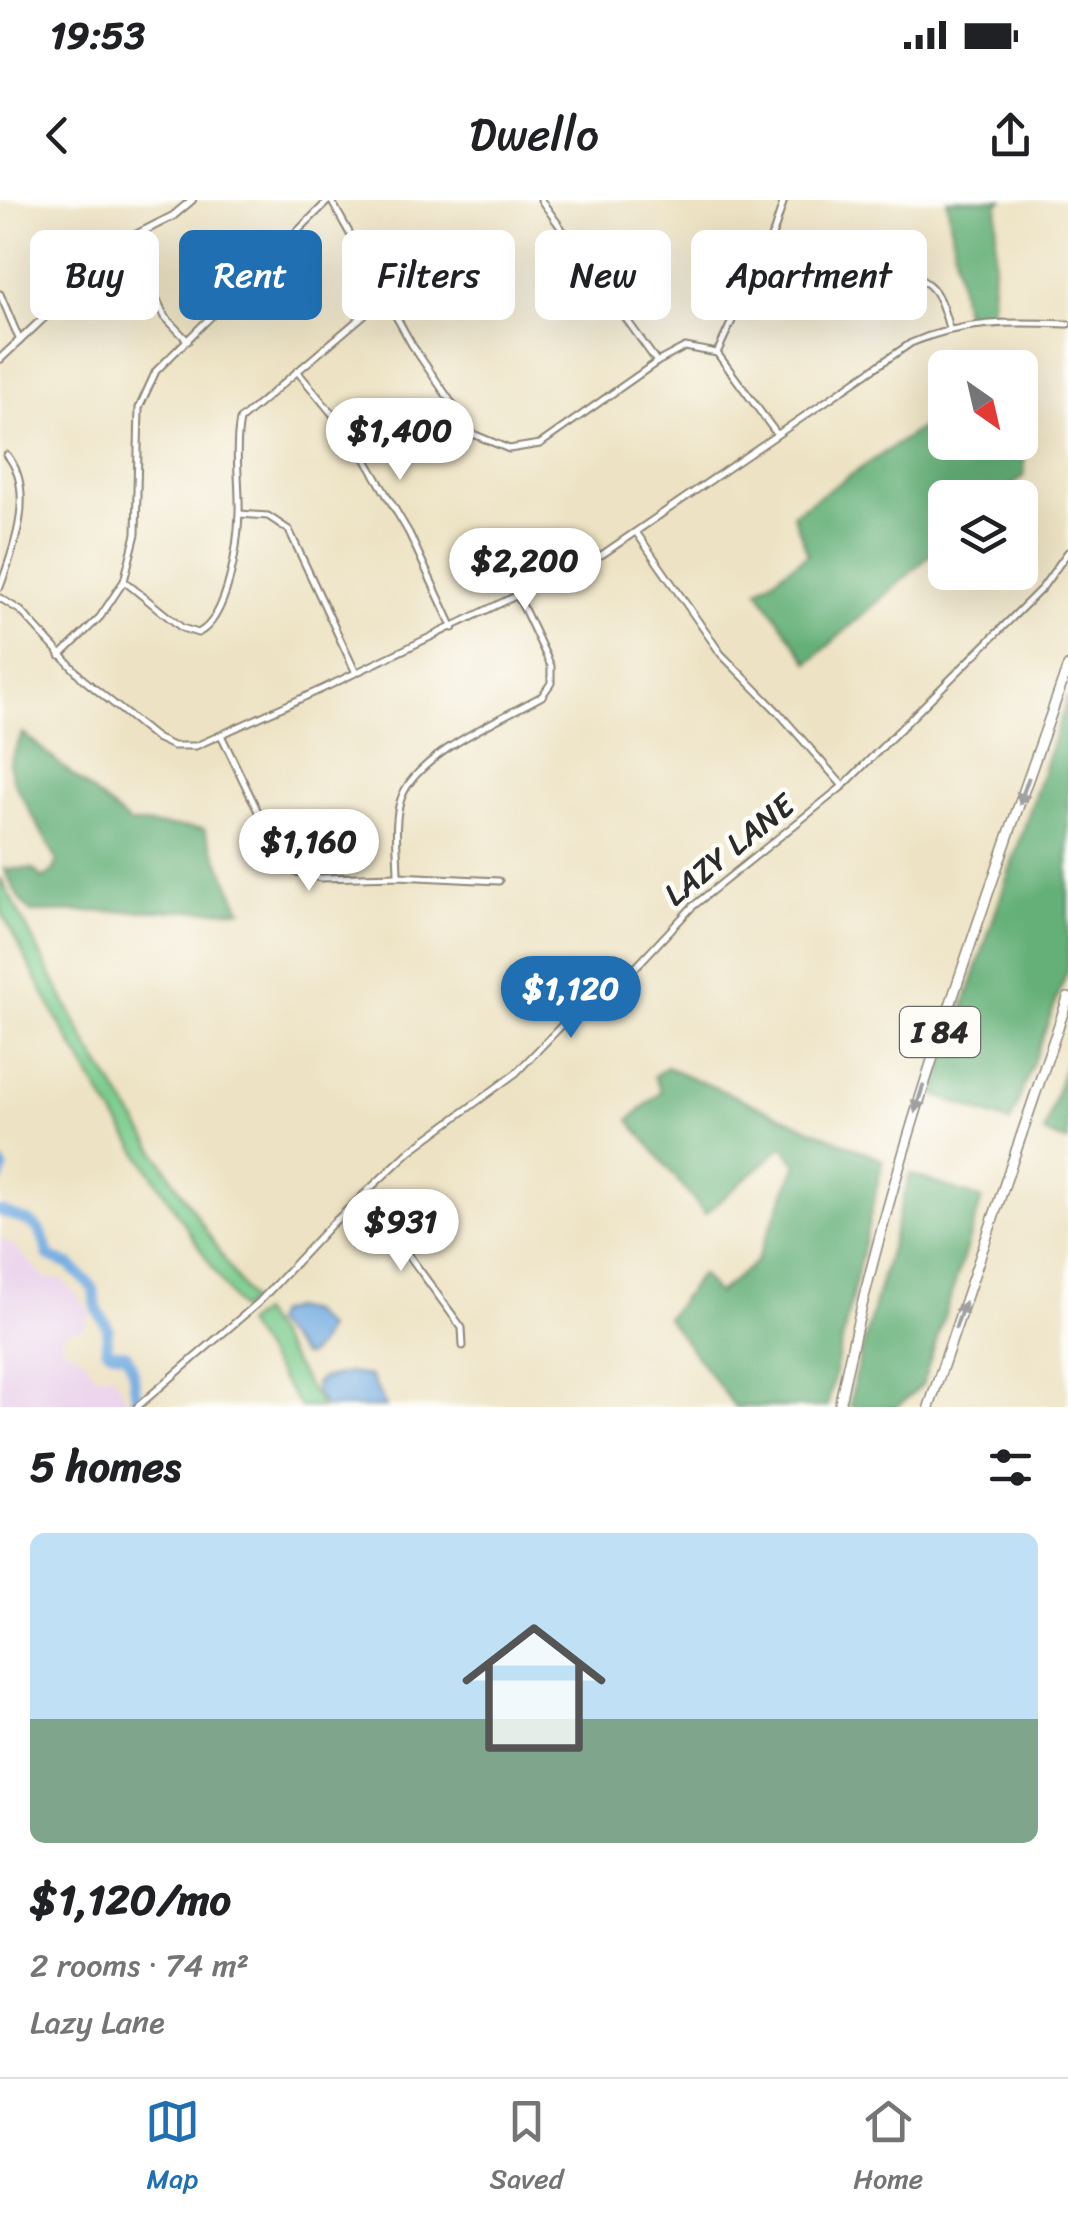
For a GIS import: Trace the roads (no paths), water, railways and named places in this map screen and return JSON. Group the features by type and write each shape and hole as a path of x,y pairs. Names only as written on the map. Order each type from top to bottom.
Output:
{"highway":[{"name":"I 84","path":"839,1407 872,1263 913,1116 1068,666"},
{"path":"929,1407 1068,998"}],"street":[{"path":"145,230 173,216 192,200"},
{"path":"60,656 100,617 124,581 136,534 139,408 156,371 330,200 347,230"},
{"path":"541,200 657,362"},
{"path":"716,353 774,231 784,200"},
{"path":"927,283 940,296 949,328"},
{"path":"0,294 20,342"},
{"path":"159,301 166,316 188,341"},
{"path":"0,359 42,320"},
{"path":"124,581 182,628 198,633 209,628 232,570 240,514 236,440 240,420 358,320"},
{"path":"397,320 473,434 509,449 540,444 657,362 685,347 716,353 776,433"},
{"path":"0,598 21,611 60,656 118,708 164,743 196,746 603,554 900,350 949,328 986,322 1068,324"},
{"path":"297,371 356,443 409,533 452,628"},
{"path":"0,587 19,516 21,490 17,470 7,454"},
{"path":"240,514 268,516 289,530 356,673"},
{"path":"636,532 722,654 843,786"},
{"name":"LAZY LANE","path":"137,1407 258,1303 330,1224 410,1151 516,1073 564,1023 636,967 692,906 843,786 1042,588 1068,552"},
{"path":"398,876 397,822 401,798 413,778 432,760 542,696 551,683 550,666 518,596"},
{"path":"222,736 279,855 296,872 320,878 398,876 499,881"},
{"path":"364,1194 462,1328 463,1346"}],"water":[{"path":"291,1308 309,1312 326,1328 318,1346 308,1356 302,1356 272,1323 276,1313"},
{"path":"348,1373 370,1376 386,1407 326,1407 316,1395 315,1384 320,1379"}],"waterway":[{"path":"0,1165 0,1178"},
{"path":"0,1211 38,1228 48,1256 70,1265 93,1288 97,1309 108,1328 106,1348 126,1354 139,1407"}]}
